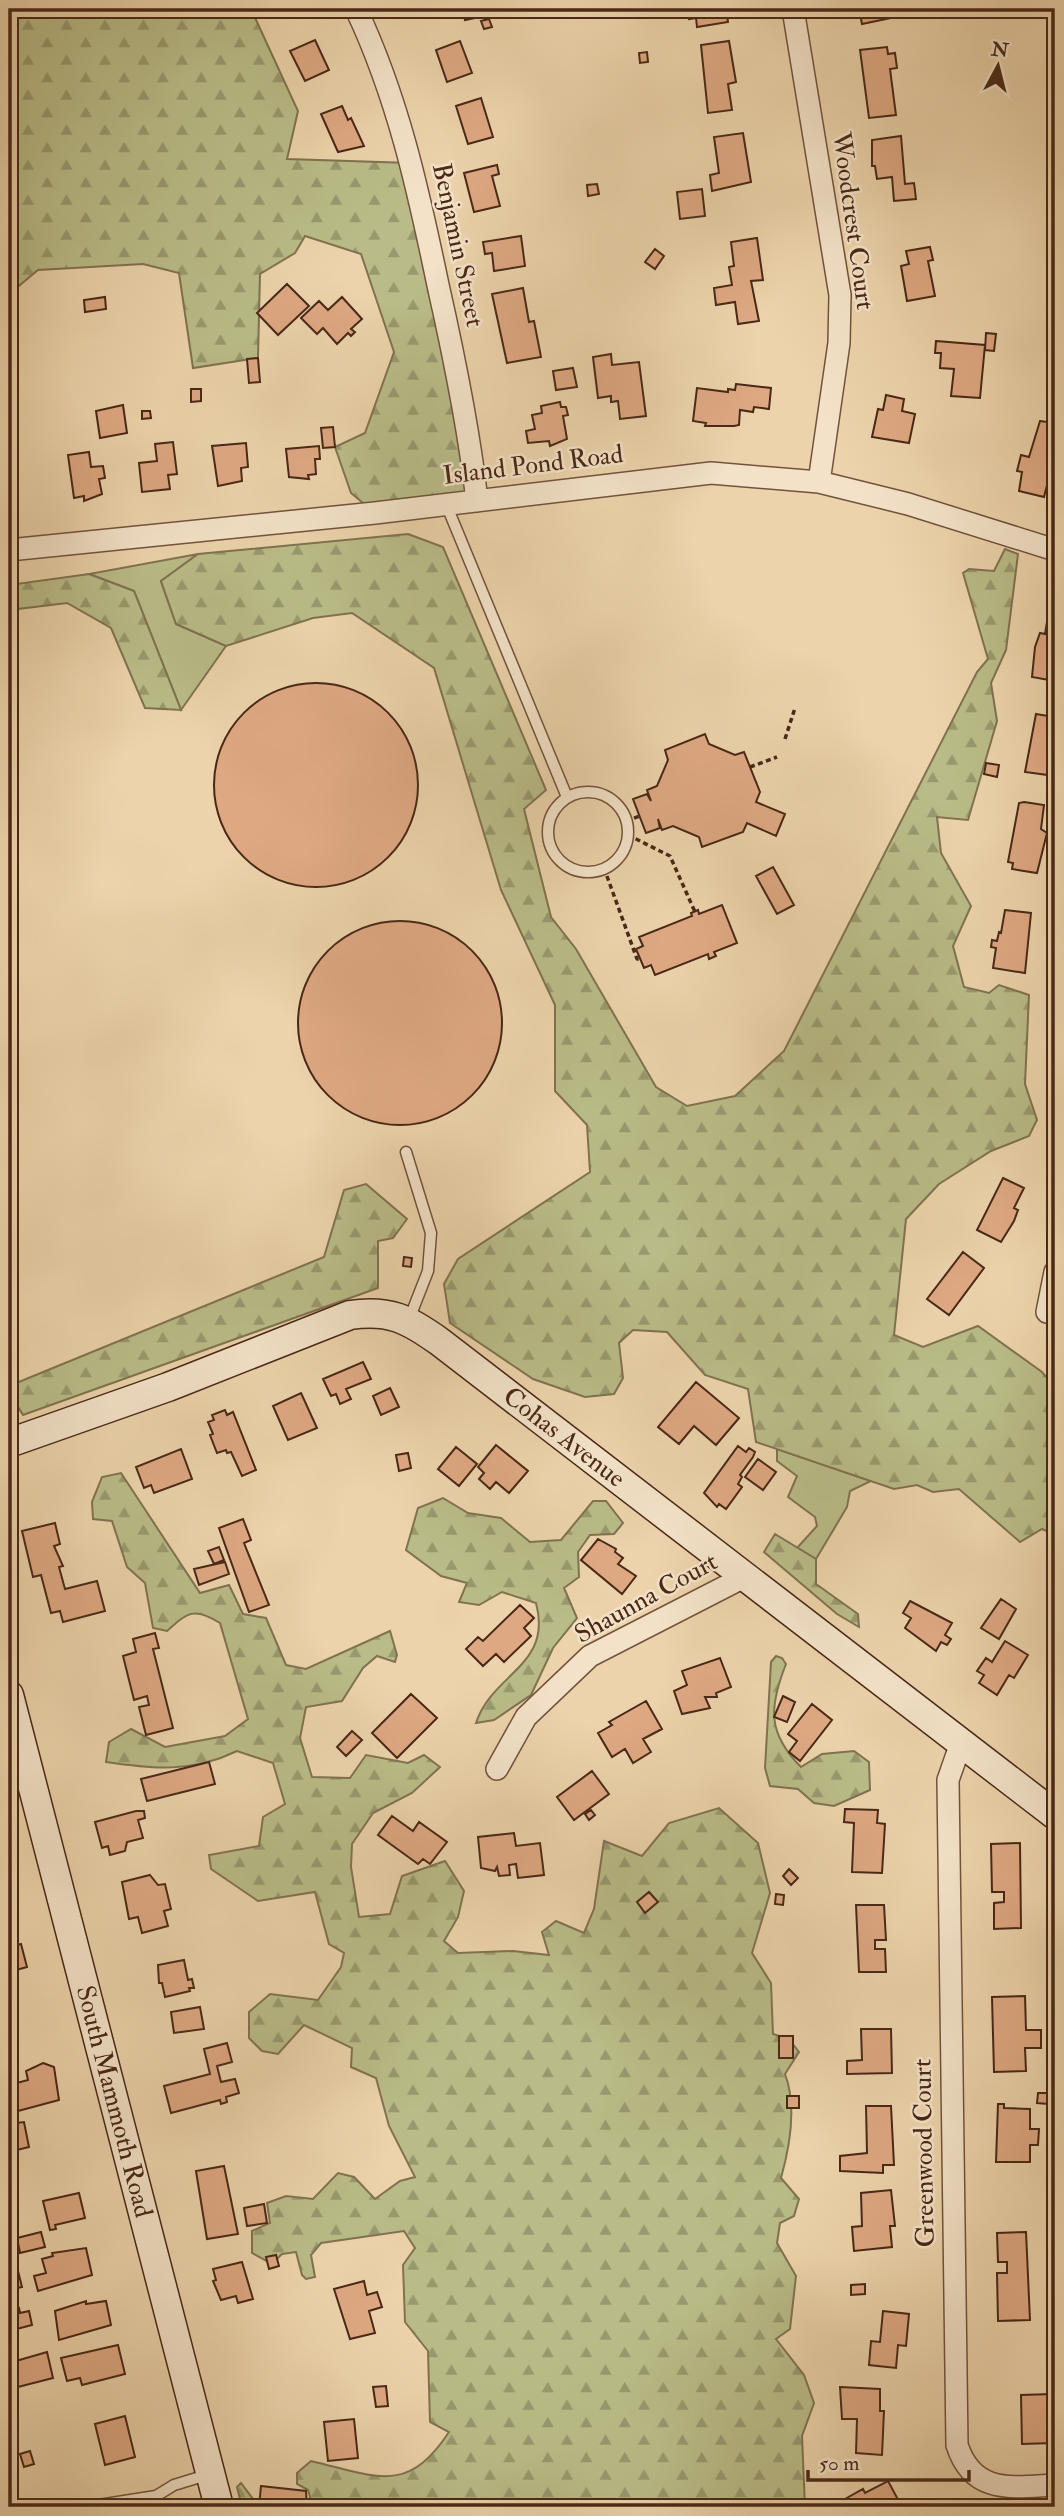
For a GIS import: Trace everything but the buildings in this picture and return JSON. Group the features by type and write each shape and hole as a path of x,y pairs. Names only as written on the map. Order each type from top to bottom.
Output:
{"street":[{"name":"Benjamin Street","path":"356,9 379,58 403,128 471,444 477,501"},
{"name":"Woodcrest Court","path":"793,9 840,295 839,343 819,482"},
{"name":"Island Pond Road","path":"9,550 446,505 711,473 819,482 908,504 1055,550"},
{"path":"1048,1312 1055,1272"},
{"name":"Cohas Avenue","path":"9,1443 168,1387 350,1315 374,1311 408,1322 440,1342 1055,1815"},
{"name":"Shaunna Court","path":"497,1769 526,1717 590,1656 746,1576"},
{"name":"South Mammoth Road","path":"9,1695 219,2507"},
{"name":"Greenwood Court","path":"961,1743 948,1780 957,2445 963,2464 978,2479 996,2485 1055,2485"}],"lane":[{"path":"446,505 567,797"},
{"path":"594,792 607,796 618,805 626,821 628,835 621,856 604,868 587,872 575,870 554,854 549,842 551,817 567,797 594,792"},
{"path":"406,1152 431,1233 428,1271 408,1322"},
{"path":"86,2507 156,2496 174,2484 211,2473"},
{"path":"153,2507 156,2496"}],"path":[{"path":"785,739 795,708"},
{"path":"750,767 778,757"},
{"path":"626,821 640,816"},
{"path":"628,835 642,837 670,856 695,912"},
{"path":"604,868 637,959 640,959"}],"green space":[{"path":"9,9 251,9 298,111 287,159 411,163 477,501 375,513 351,493 335,447 365,433 394,352 361,254 305,236 295,253 260,274 258,358 193,368 179,273 143,264 38,270 9,294"},
{"path":"408,534 443,547 546,790 524,809 551,917 576,949 656,1087 687,1106 735,1096 784,1051 977,672 988,659 963,573 969,569 994,571 1005,549 1018,554 1006,650 991,683 997,721 968,820 937,817 941,853 971,906 953,946 964,987 989,993 999,985 1029,995 1025,1084 1037,1120 1029,1136 991,1151 939,1184 906,1219 894,1335 923,1347 978,1326 1042,1372 1055,1387 1055,1535 1042,1529 1020,1542 959,1489 933,1492 917,1485 894,1489 756,1442 748,1389 705,1375 667,1332 633,1330 619,1343 623,1378 614,1394 585,1397 533,1379 450,1323 444,1284 458,1259 590,1172 587,1125 555,1091 555,1005 501,890 434,668 352,613 313,618 226,646 176,624 161,581 198,554"},
{"path":"198,554 161,581 176,624 226,646 181,710 134,591 89,574"},
{"path":"89,574 134,591 181,710 145,708 111,628 67,603 9,610 9,585"},
{"path":"366,1184 407,1219 393,1238 378,1241 378,1288 23,1415 9,1392 9,1386 324,1257 344,1190"},
{"path":"777,1449 871,1481 850,1491 847,1507 816,1559 797,1548 817,1526 815,1517 788,1497 797,1476 777,1461"},
{"path":"121,1473 200,1593 229,1585 243,1614 266,1618 286,1665 306,1669 390,1631 397,1655 395,1662 377,1656 363,1668 342,1701 306,1707 300,1738 312,1777 350,1778 366,1755 408,1763 424,1755 440,1767 412,1793 373,1813 352,1844 351,1867 359,1917 390,1914 402,1876 445,1861 464,1891 458,1917 444,1941 458,1953 513,1951 549,1955 542,1932 556,1921 584,1933 594,1909 604,1841 642,1856 669,1823 719,1808 758,1843 770,1893 752,1953 771,1983 773,2034 789,2039 799,2052 785,2074 791,2099 791,2126 781,2178 799,2199 794,2216 780,2223 777,2243 796,2276 790,2329 776,2339 804,2375 814,2403 802,2436 805,2507 313,2507 308,2490 297,2484 297,2473 311,2461 372,2475 404,2473 419,2466 449,2432 430,2422 428,2351 405,2322 403,2265 415,2248 404,2231 321,2243 311,2255 315,2277 306,2279 302,2275 296,2252 282,2254 272,2264 252,2253 252,2231 270,2223 267,2203 286,2196 313,2199 338,2173 354,2177 375,2199 400,2181 415,2177 389,2126 376,2078 351,2067 352,2048 304,2025 278,2054 262,2051 249,2038 249,2012 270,1994 318,2000 341,1967 344,1953 329,1944 315,1892 258,1901 211,1869 209,1855 259,1846 263,1817 285,1804 273,1763 237,1751 188,1766 156,1767 106,1762 109,1742 131,1729 165,1747 225,1736 248,1719 220,1623 197,1613 180,1619 167,1631 153,1628 145,1583 127,1567 112,1521 93,1519 92,1502 102,1477"},
{"path":"443,1498 468,1513 501,1518 530,1542 561,1540 593,1501 606,1501 623,1523 614,1534 590,1535 578,1552 579,1577 564,1588 577,1618 553,1648 531,1695 494,1720 476,1723 484,1706 529,1655 536,1641 539,1624 536,1603 502,1592 479,1605 459,1602 467,1583 441,1576 406,1550 418,1508"},
{"path":"775,1534 816,1559 816,1584 858,1614 859,1627 837,1614 764,1552"},
{"path":"776,1656 782,1658 786,1664 776,1693 774,1719 782,1743 790,1755 801,1767 822,1754 854,1751 869,1762 870,1790 834,1806 814,1803 798,1789 770,1786 765,1768 771,1662"},
{"path":"241,2483 259,2507 242,2507 237,2487"}]}
